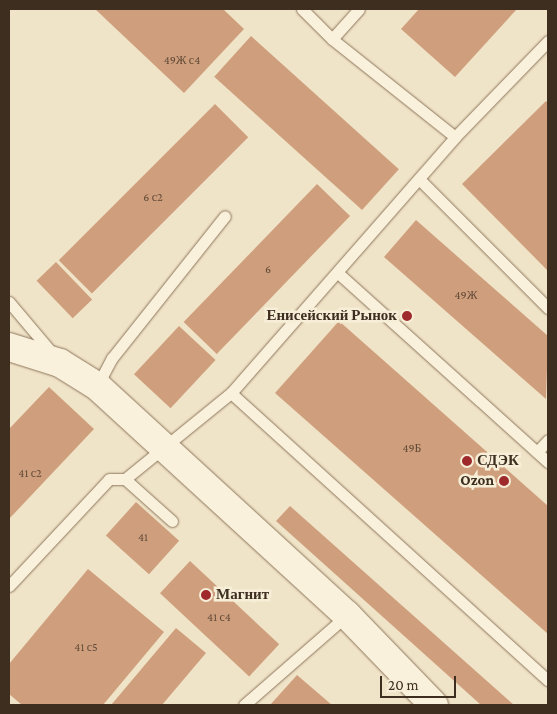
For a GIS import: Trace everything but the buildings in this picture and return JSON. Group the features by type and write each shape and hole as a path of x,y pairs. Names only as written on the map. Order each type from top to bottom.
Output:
{"street":[{"path":"9,347 60,363 97,386 346,615 434,705"}],"lane":[{"path":"302,9 332,39 455,137"},
{"path":"332,39 359,9"},
{"path":"9,586 109,479 125,479 231,393 420,180 455,137 548,42"},
{"path":"420,180 548,308"},
{"path":"97,386 112,358 225,216"},
{"path":"338,273 548,462"},
{"path":"9,302 60,363"},
{"path":"231,393 548,680"},
{"path":"537,452 548,440"},
{"path":"125,479 172,521"},
{"path":"244,705 346,615"}],"place":[{"name":"Енисейский Рынок","path":"407,316"},
{"name":"СДЭК","path":"467,461"},
{"name":"Ozon","path":"504,481"},
{"name":"Магнит","path":"206,595"}]}
